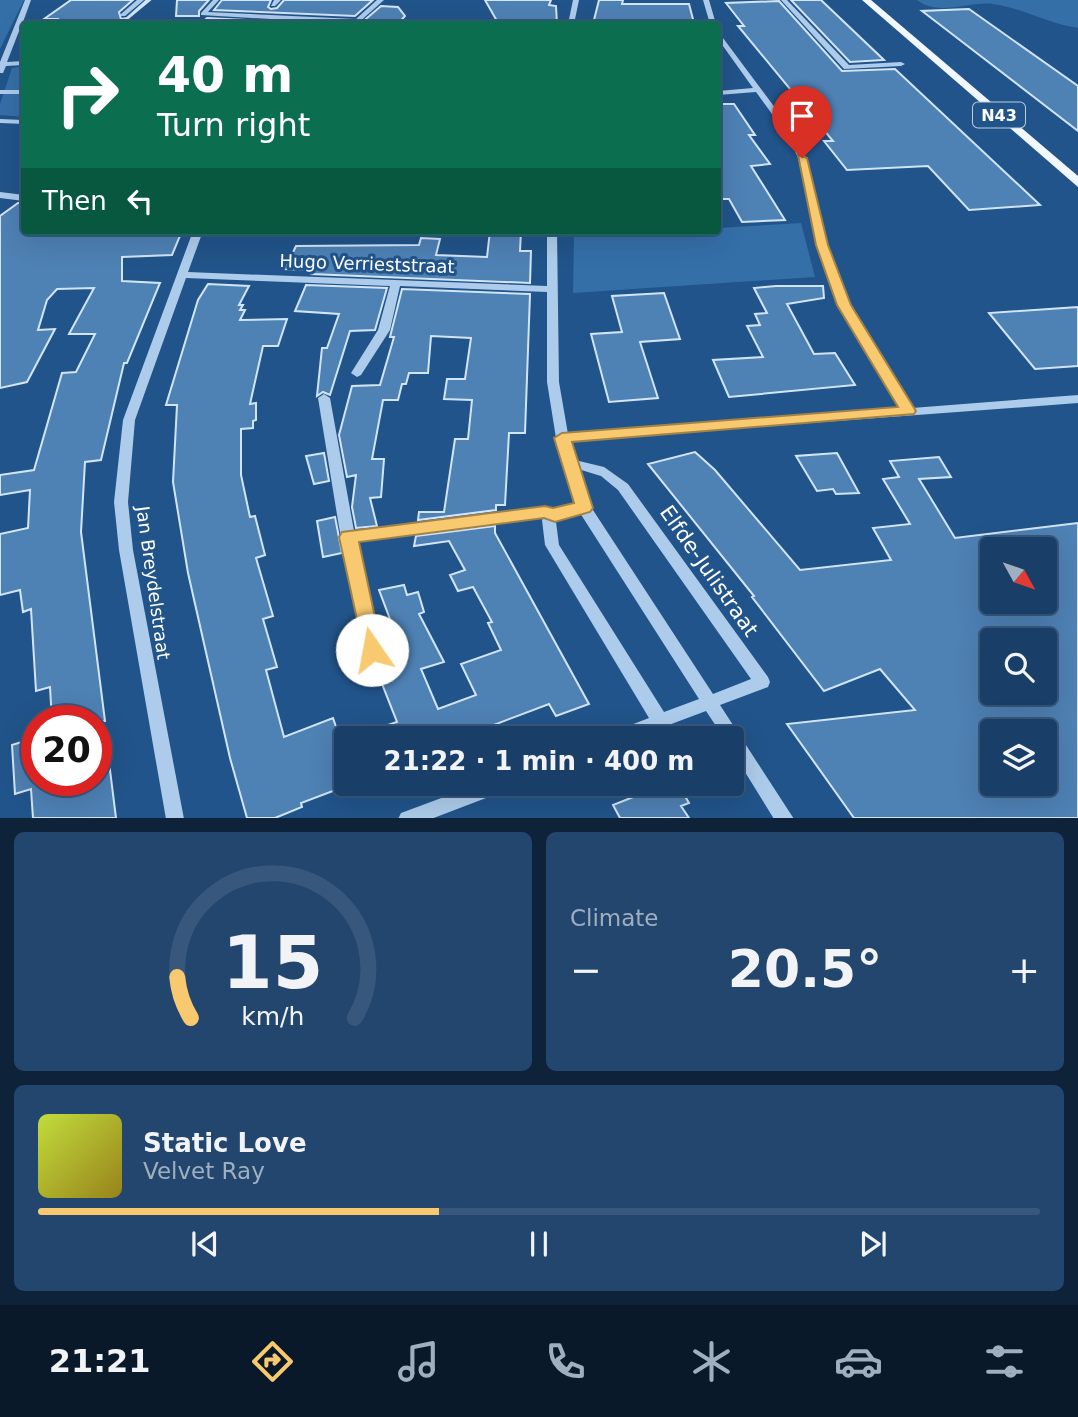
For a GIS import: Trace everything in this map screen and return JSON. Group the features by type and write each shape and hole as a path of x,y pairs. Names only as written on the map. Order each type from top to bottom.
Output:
{"main road":[{"name":"N43","path":"866,0 1078,183"}],"street":[{"path":"1,67 28,0"},
{"path":"123,15 141,0"},
{"path":"216,0 203,14 322,21"},
{"path":"358,21 381,0"},
{"path":"571,21 576,0"},
{"path":"706,0 712,21"},
{"path":"784,0 847,67 901,64"},
{"path":"14,34 21,33"},
{"path":"721,39 797,146 822,245 844,305 908,411"},
{"path":"1,67 21,64"},
{"path":"721,93 758,90"},
{"path":"0,92 21,92"},
{"path":"0,121 21,122"},
{"path":"0,195 21,198"},
{"name":"Jan Breydelstraat","path":"175,818 126,550 121,502 129,420 197,235"},
{"path":"552,235 553,382 562,438 584,508 785,818"},
{"name":"Hugo Verrieststraat","path":"182,275 551,289"},
{"path":"357,373 384,330 396,283"},
{"path":"324,398 372,650"},
{"path":"562,438 1078,399"},
{"name":"Elfde-Julistraat","path":"570,464 594,467 611,475 623,487 762,682 709,702"},
{"path":"584,508 560,512 549,520 552,545 660,721"},
{"path":"349,537 545,512 555,516"},
{"path":"647,726 709,702"},
{"path":"407,818 468,796"}],"shaded area":[{"path":"0,0 24,0 0,49"},
{"path":"917,0 1078,0 1078,28 993,4 944,8 925,5"},
{"path":"21,66 21,117 0,115 0,104 12,68"},
{"path":"801,223 815,277 573,293 574,237 721,235 721,228"}],"building":[{"path":"71,0 133,0 119,12 121,19 127,18 150,0 125,21 44,19"},
{"path":"177,0 209,0 199,11 199,16 176,16"},
{"path":"222,0 271,0 268,7 271,9 277,8 284,0 373,0 355,16 214,10"},
{"path":"485,0 551,0 549,5 556,6 557,21 497,21"},
{"path":"599,0 623,0 622,4 689,4 693,21 594,21"},
{"path":"791,0 821,0 884,60 850,62"},
{"path":"779,1 842,71 895,69 1040,205 969,210 928,166 847,170 824,141 833,141 738,26 744,26 726,3"},
{"path":"381,6 398,7 405,16 401,21 364,21"},
{"path":"969,9 1078,86 1078,131 922,11"},
{"path":"207,18 264,21 204,21"},
{"path":"721,104 734,104 755,135 749,135 770,164 751,166 785,220 742,222 729,199 721,199"},
{"path":"21,203 21,235 180,235 172,255 122,257 122,281 160,283 127,363 124,363 101,460 85,462 81,532 103,705 51,705 50,687 36,691 31,609 23,612 20,590 0,595 0,534 28,528 30,490 0,495 0,475 34,470 62,373 76,372 95,334 69,334 94,288 57,289 47,300 38,330 55,329 27,382 0,388 0,216"},
{"path":"490,235 521,235 520,251 531,251 530,283 311,274 312,270 285,269 296,246 419,245 421,238 440,239 436,255 487,257"},
{"path":"208,284 249,286 239,305 243,305 240,310 245,310 240,320 287,319 278,346 263,346 250,404 256,403 256,420 253,421 253,428 241,429 241,475 250,517 255,516 265,555 256,558 273,616 263,619 277,667 266,670 284,737 333,718 336,726 334,791 301,803 302,807 275,818 247,818 230,758 188,573 173,482 177,405 166,405 198,300"},
{"path":"306,285 387,288 375,330 350,331 330,395 323,392 317,396 322,348 327,348 339,314 295,311"},
{"path":"823,286 824,298 787,304 814,354 835,353 855,385 729,397 713,360 763,357 747,326 760,325 755,314 767,313 754,288"},
{"path":"402,289 530,294 525,433 509,433 505,505 496,505 496,510 418,520 419,512 444,512 455,439 468,439 472,400 444,399 447,379 465,379 471,338 431,336 428,373 409,373 406,384 402,384 398,400 383,400 372,459 384,459 381,497 370,498 377,526 356,528 352,507 356,475 347,477 339,435 352,386 380,385 394,337 390,337"},
{"path":"664,293 680,339 640,342 658,398 609,402 591,334 622,332 612,296"},
{"path":"1078,307 1078,366 1035,369 989,313"},
{"path":"695,452 715,470 800,570 891,560 873,528 910,524 883,479 899,477 890,461 939,457 951,477 919,479 955,538 1078,523 1078,818 854,818 787,724 915,710 880,669 824,691 752,597 754,596 648,464"},
{"path":"324,453 329,481 314,484 306,456"},
{"path":"837,453 859,493 836,494 833,489 817,491 796,456"},
{"path":"335,517 342,553 323,557 317,521"},
{"path":"495,526 495,533 589,704 556,716 549,704 491,726 385,726 397,722 373,661 402,651 379,590 404,585 407,595 418,592 424,612 419,614 444,662 421,669 438,709 476,695 461,664 501,650 488,623 492,622 473,587 458,591 450,575 465,570 449,541 414,546 416,536"},
{"path":"21,742 21,792 15,794 12,745"},
{"path":"112,786 116,818 33,818 31,796 112,796"},
{"path":"636,796 685,796 689,803 681,806 689,818 620,818 613,805"}],"route":[{"path":"372,650 349,537 545,512 555,516 560,512 584,508 562,438 908,411 844,305 831,274 802,158"}]}
